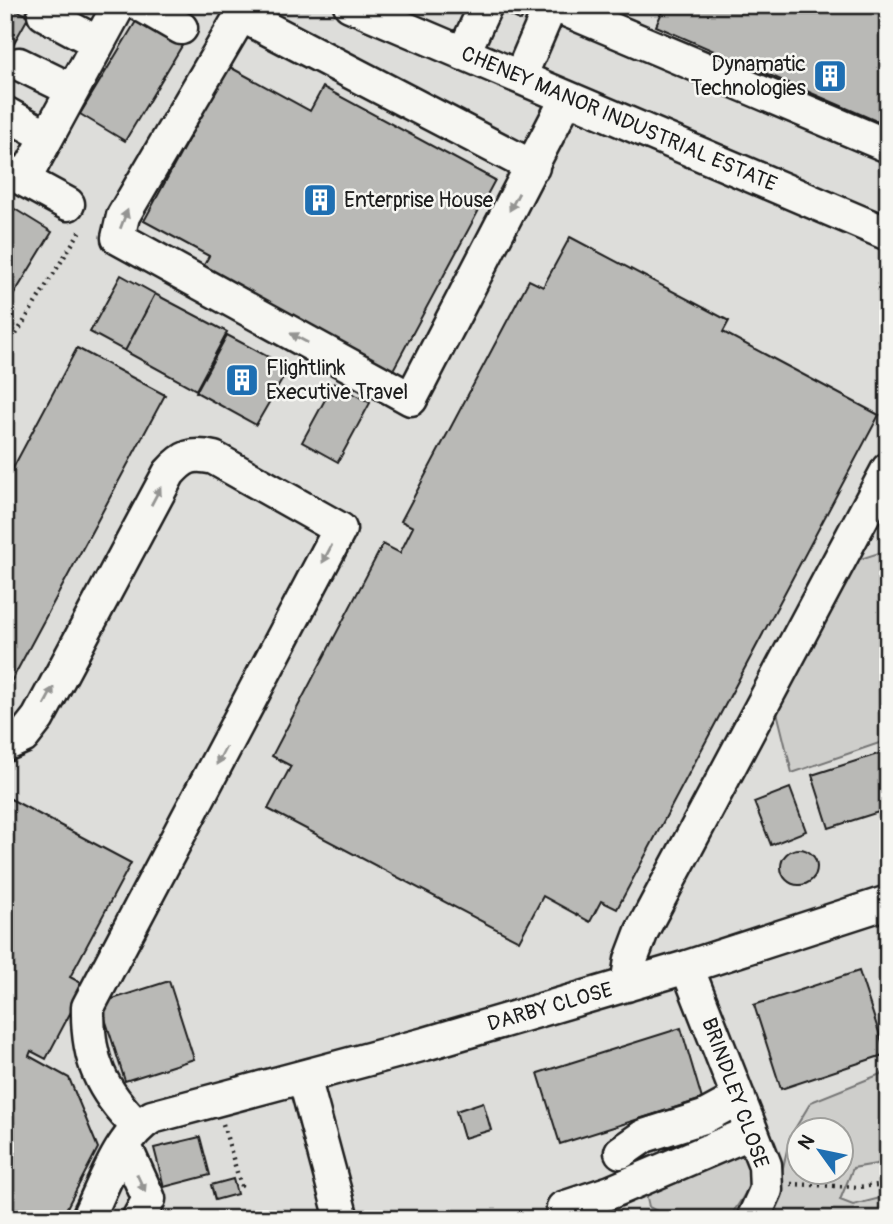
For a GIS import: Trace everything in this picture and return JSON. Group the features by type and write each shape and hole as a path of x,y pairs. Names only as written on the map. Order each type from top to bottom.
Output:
{"street":[{"path":"68,204 14,174 47,136 118,5"},
{"path":"141,5 181,28"},
{"name":"CHENEY MANOR INDUSTRIAL ESTATE","path":"350,5 888,234"},
{"path":"463,54 486,5"},
{"path":"520,77 553,5 888,146"},
{"path":"533,167 245,11 123,216 118,238 411,399 533,167 567,98"},
{"path":"44,14 98,43"},
{"path":"19,64 72,90"},
{"path":"5,113 47,136"},
{"path":"5,745 23,737 38,718 169,473 182,458 195,454 214,458 340,529 88,1007 87,1041 107,1091 132,1137 149,1199 138,1219"},
{"path":"628,985 631,960 642,932 888,469"},
{"name":"DARBY CLOSE","path":"132,1137 152,1117 215,1108 304,1077 628,985 888,902"},
{"name":"BRINDLEY CLOSE","path":"687,967 765,1165 767,1182 763,1202 753,1219"},
{"path":"304,1077 338,1214"},
{"path":"621,1152 644,1136 704,1116 739,1098"},
{"path":"563,1208 611,1192 752,1132"},
{"path":"87,1219 132,1137"}],"path":[{"path":"215,1108 241,1186 236,1188"},
{"path":"838,1186 888,1184"}],"shaded area":[{"path":"5,5 888,5 888,1219 5,1219"},
{"path":"888,550 888,747 885,741 792,773 777,712 857,560"},
{"path":"888,1071 888,1162 854,1168 854,1116 803,1116 811,1102"},
{"path":"742,1153 750,1171 750,1180 748,1188 728,1219 672,1219 649,1207 646,1194 655,1184"},
{"path":"784,1163 784,1186 846,1186 840,1200 853,1205 888,1196 888,1219 766,1219 773,1211"}],"building":[{"path":"5,5 29,16 5,59"},
{"path":"500,5 529,5 521,21 498,9"},
{"name":"Dynamatic Technologies","path":"665,5 888,5 888,126 656,26"},
{"path":"138,18 183,44 125,141 80,114"},
{"name":"Enterprise House","path":"228,66 310,111 323,87 495,180 393,370 203,267 209,256 144,221"},
{"path":"5,203 52,232 5,309"},
{"path":"570,237 729,321 723,332 879,415 617,909 601,901 590,922 543,896 519,941 268,809 291,766 272,756 383,544 400,553 413,527 401,521 529,280 543,287"},
{"path":"121,275 155,294 125,351 90,332"},
{"path":"155,294 227,332 196,390 125,351"},
{"name":"Flightlink Executive Travel","path":"227,335 289,368 256,425 196,392"},
{"path":"77,348 165,395 5,693 5,483"},
{"path":"334,383 370,403 338,462 302,442"},
{"path":"881,753 888,773 888,809 829,828 812,775"},
{"path":"790,788 806,831 771,845 754,802"},
{"path":"5,796 131,863 70,977 85,985 46,1059 31,1051 29,1056 69,1078 98,1148 61,1219 5,1219"},
{"path":"799,849 811,855 817,867 811,879 799,885 787,879 781,867 787,855"},
{"path":"859,971 886,1054 781,1089 754,1005"},
{"path":"169,981 194,1059 125,1081 100,1003"},
{"path":"681,1028 702,1099 560,1144 538,1073"},
{"path":"483,1102 491,1130 464,1138 456,1111"},
{"path":"200,1137 210,1175 164,1187 154,1148"},
{"path":"233,1179 237,1194 215,1200 211,1185"}],"place":[{"name":"Dynamatic Technologies","path":"830,76"},
{"name":"Enterprise House","path":"320,200"},
{"name":"Flightlink Executive Travel","path":"242,380"}]}
